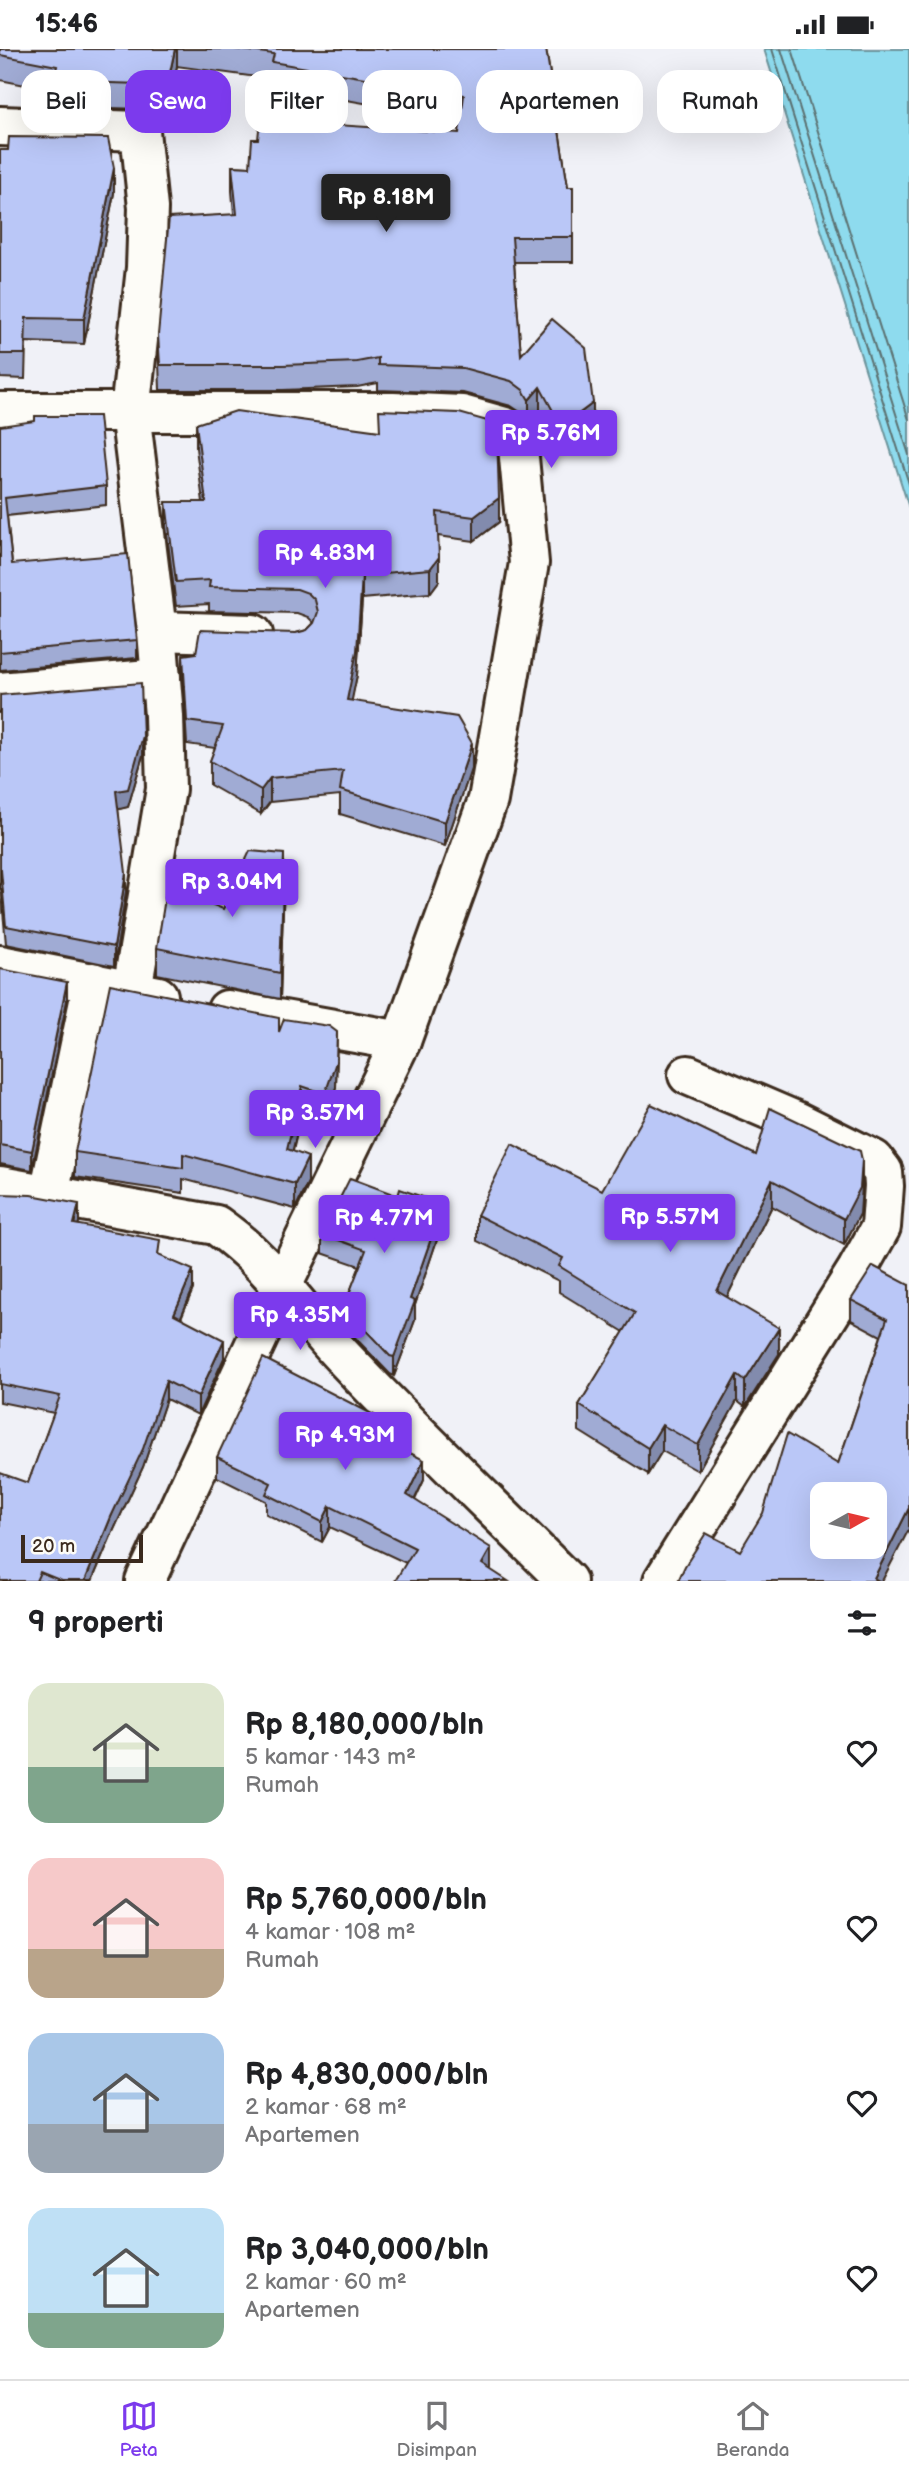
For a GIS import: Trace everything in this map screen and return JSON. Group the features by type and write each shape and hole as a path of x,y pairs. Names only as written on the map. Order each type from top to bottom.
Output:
{"street":[{"path":"0,126 152,130 146,268 130,412 157,631 164,716 166,789 132,990"},
{"path":"0,412 393,412 462,415 505,427 518,447 529,563 488,800 401,1041 283,1284 145,1581"},
{"path":"157,631 282,635"},
{"path":"0,692 161,678"},
{"path":"0,965 268,1019 401,1041"},
{"path":"49,1193 93,982"},
{"path":"663,1581 857,1271 881,1227 884,1186 883,1172 874,1160 798,1122 688,1075"},
{"path":"0,1186 216,1225 239,1241 283,1284 343,1357 567,1581"}],"water":[{"path":"764,49 909,49 909,508 783,109 783,70 771,70"}],"building":[{"path":"0,49 175,49 171,70 125,70 125,83 111,83 111,70 56,70 57,66 0,55"},
{"path":"234,49 546,49 549,70 476,70 476,133 559,133 568,187 573,187 573,237 512,237 521,355 552,319 586,348 593,403 573,418 558,420 540,387 529,400 523,390 511,381 463,368 378,365 378,358 357,362 283,365 160,365 158,335 169,218 237,214 232,166 250,167 252,139 258,139 259,133 348,133 348,126 362,127 362,133 462,133 462,70 362,70 362,77 348,75 348,70 319,70 272,62 274,54"},
{"path":"9,137 108,138 114,168 84,319 26,318 25,354 0,354 0,150 8,150"},
{"path":"379,410 459,413 491,422 497,431 499,498 474,517 437,512 439,557 430,569 362,575 357,651 347,700 457,717 472,743 445,822 340,790 343,771 270,778 261,790 210,761 223,726 187,721 183,655 196,653 200,630 296,633 307,630 314,623 318,612 315,600 308,593 297,589 209,587 210,580 176,582 166,502 206,502 196,424 236,411 380,431"},
{"path":"35,416 99,416 106,486 5,498 12,564 128,554 137,640 0,652 0,426 35,421"},
{"path":"141,683 143,736 128,789 116,791 126,873 114,947 6,926 0,870 0,695"},
{"path":"250,851 284,854 280,973 157,948 167,886 223,909"},
{"path":"0,969 67,982 32,1151 0,1145"},
{"path":"110,984 279,1018 279,1032 284,1019 329,1026 337,1032 336,1062 325,1094 302,1086 287,1149 308,1157 295,1184 183,1154 183,1168 75,1152"},
{"path":"651,1104 756,1155 770,1108 860,1151 862,1160 860,1188 844,1219 772,1180 717,1291 779,1328 745,1381 737,1375 698,1445 662,1425 648,1448 579,1405 635,1313 559,1266 563,1258 477,1215 512,1144 602,1190"},
{"path":"350,1178 398,1196 400,1189 443,1204 410,1299 415,1301 394,1357 390,1356 344,1307 366,1250 322,1234"},
{"path":"0,1194 31,1195 79,1204 74,1224 160,1240 158,1255 193,1270 174,1314 224,1340 198,1397 166,1381 143,1449 85,1581 62,1581 40,1572 36,1581 0,1581 0,1473 28,1483 60,1396 0,1384"},
{"path":"873,1266 909,1285 909,1508 887,1552 887,1482 810,1482 810,1559 884,1559 874,1578 879,1581 678,1581 706,1533 740,1551 763,1513 787,1434 838,1464 887,1319 851,1300"},
{"path":"263,1358 374,1415 366,1431 424,1460 407,1495 491,1548 482,1564 508,1581 395,1581 415,1548 330,1506 322,1522 266,1494 271,1483 217,1457"}]}
